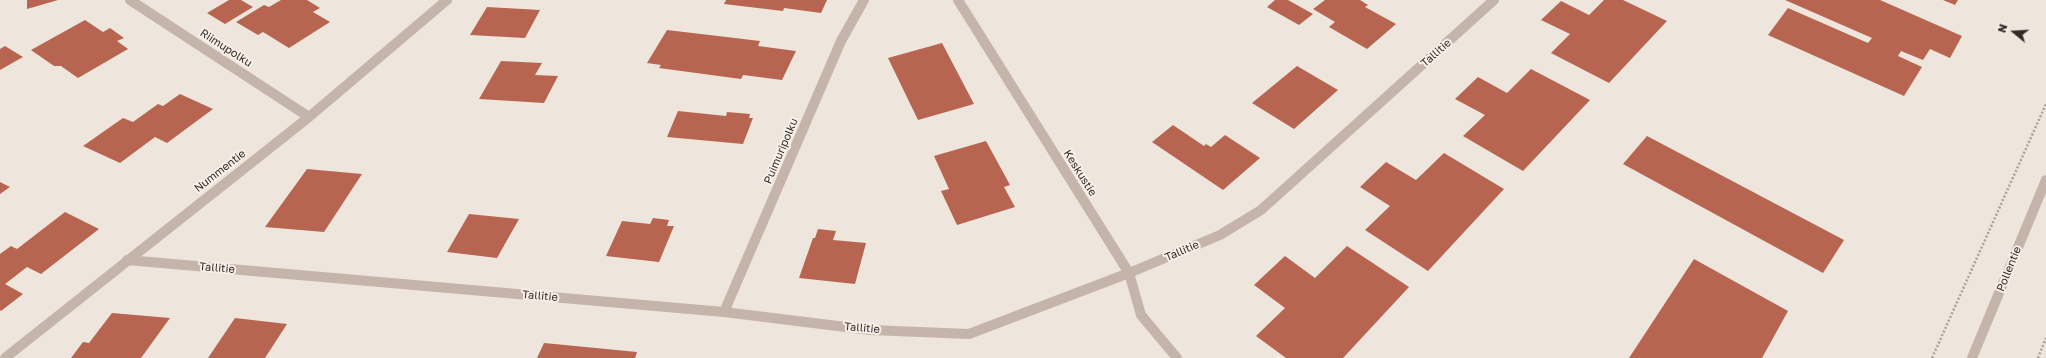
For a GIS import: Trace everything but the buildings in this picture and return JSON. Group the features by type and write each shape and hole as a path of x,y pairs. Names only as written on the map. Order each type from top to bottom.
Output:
{"street":[{"name":"Riimupolku","path":"130,0 309,117"},
{"name":"Nummentie","path":"5,358 309,117 447,0"},
{"name":"Puimuripolku","path":"724,312 841,41 864,0"},
{"name":"Keskustie","path":"958,0 1129,273 1141,314 1177,358"},
{"name":"Tallitie","path":"127,260 724,312 870,330 969,334 1129,273 1220,235 1261,210 1494,0"},
{"name":"Pollentie","path":"1972,358 2046,180"}],"path":[{"path":"1932,358 2033,130 2046,104"},
{"path":"2038,358 2046,338"}]}
